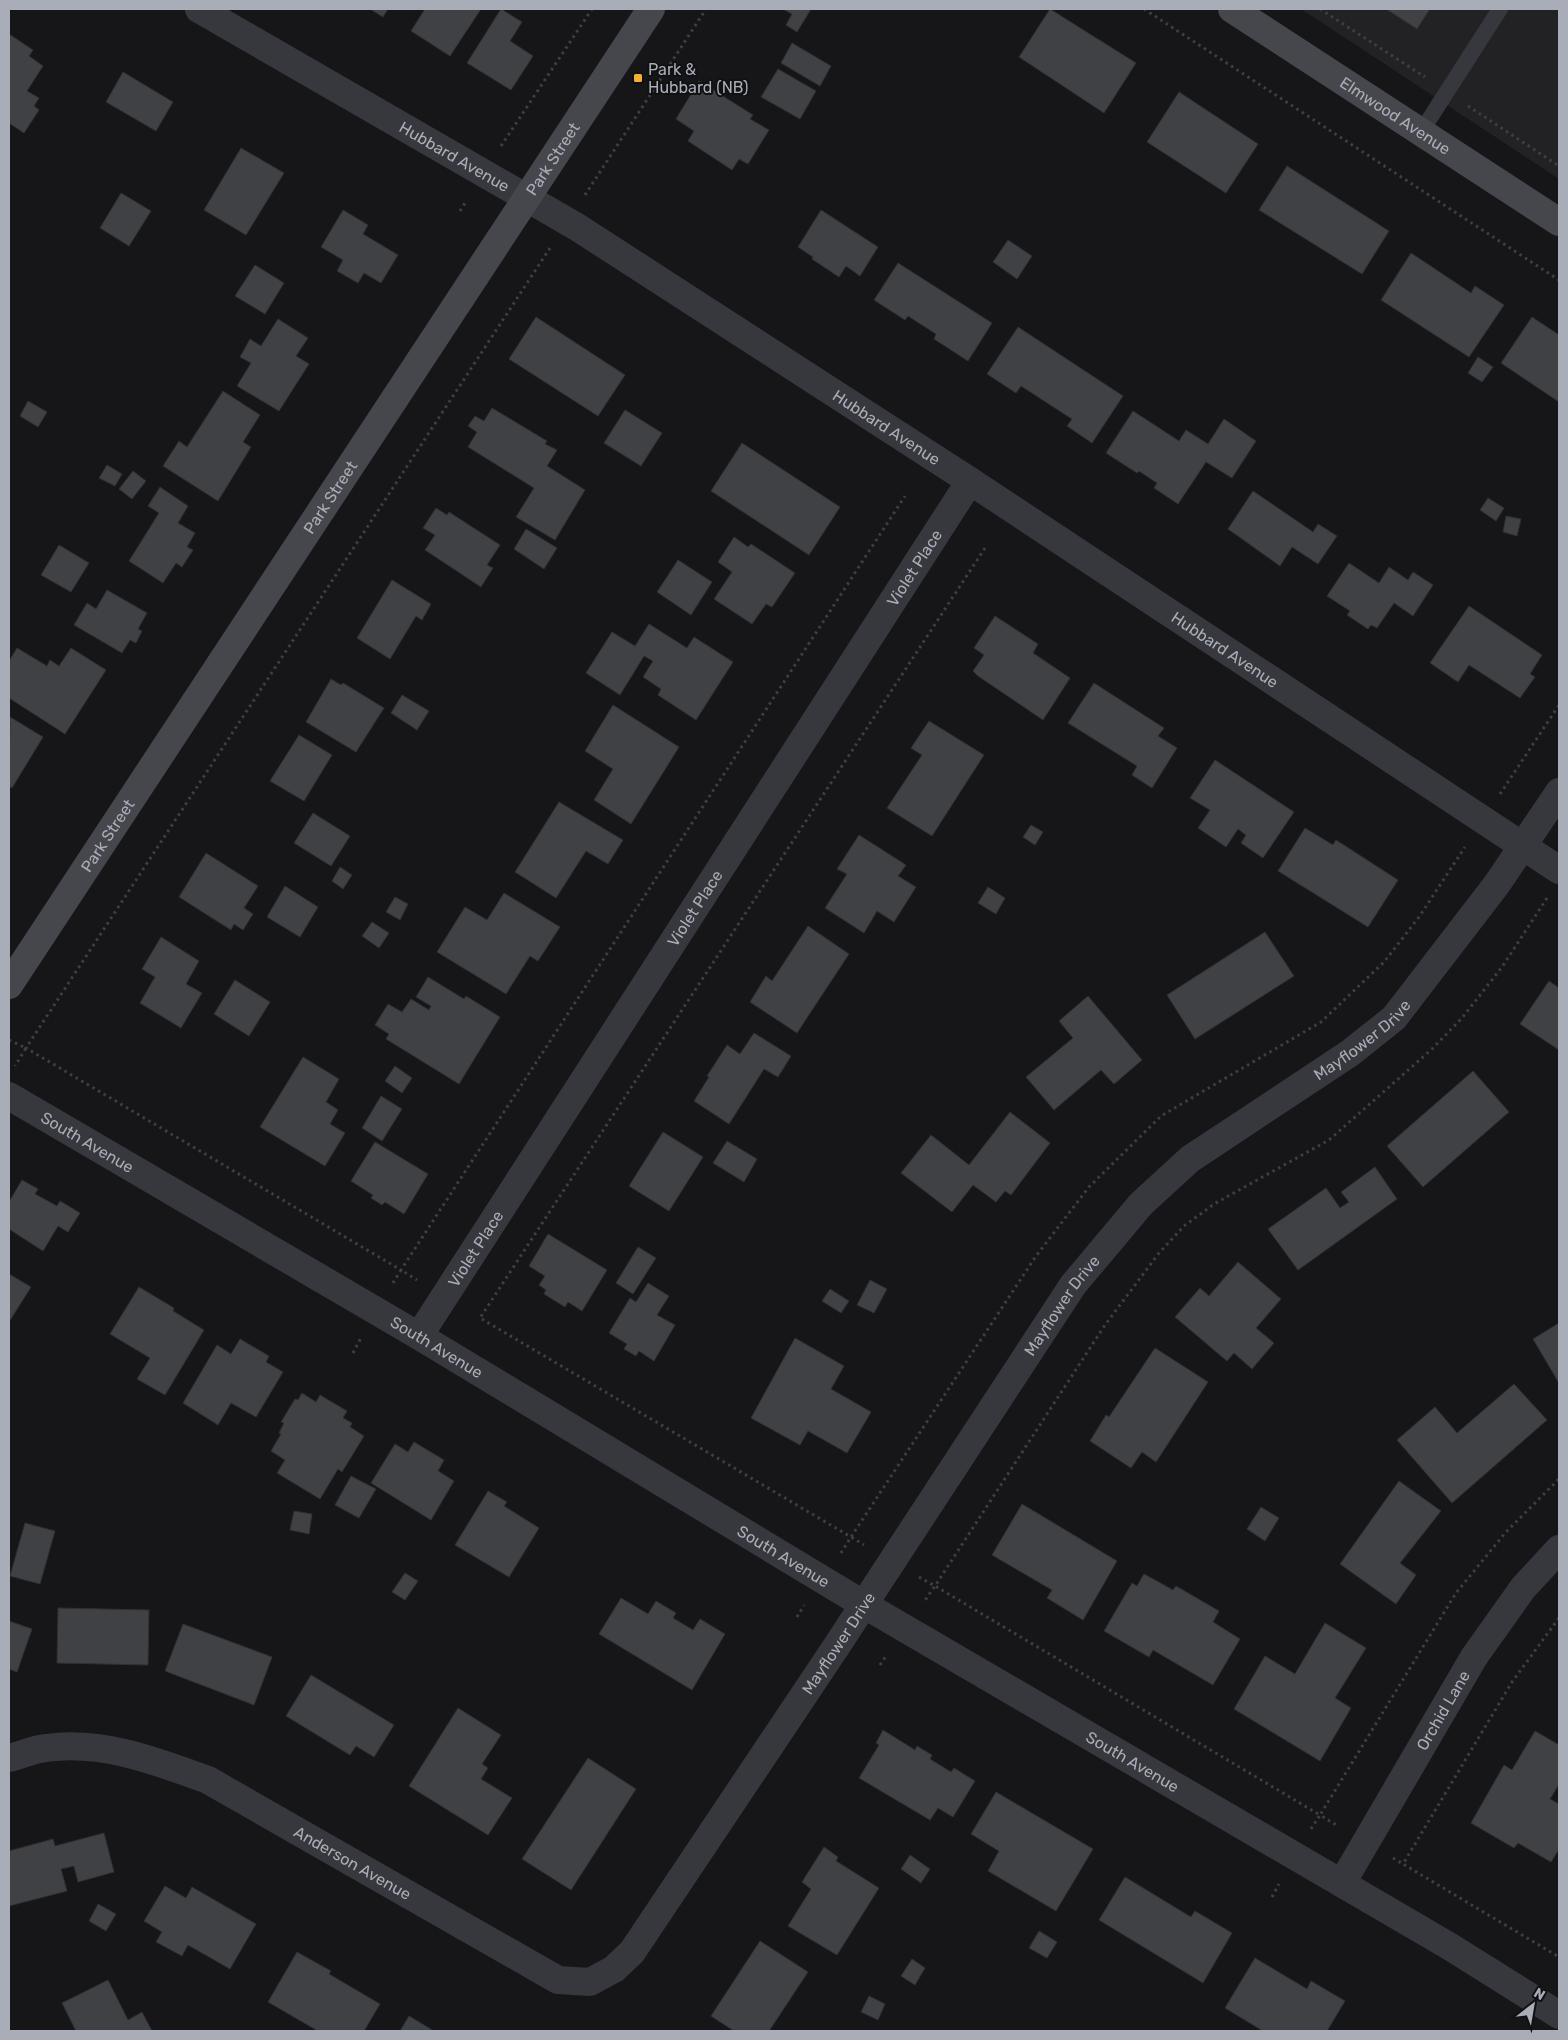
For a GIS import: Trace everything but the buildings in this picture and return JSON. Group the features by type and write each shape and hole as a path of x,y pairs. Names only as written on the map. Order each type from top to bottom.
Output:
{"main road":[{"name":"Park Street","path":"9,985 652,9"},
{"name":"Elmwood Avenue","path":"1232,9 1559,222"}],"street":[{"name":"Hubbard Avenue","path":"199,9 528,196 970,481 1559,870"},
{"name":"Violet Place","path":"419,1336 970,481"},
{"name":"Mayflower Drive","path":"660,1909 1073,1285 1141,1204 1190,1159 1350,1053 1394,1018 1497,884 1559,792"},
{"name":"South Avenue","path":"9,1096 419,1336 863,1604 1342,1883 1559,2015"},
{"name":"Orchid Lane","path":"1342,1883 1474,1657 1523,1588 1559,1549"},
{"name":"Anderson Avenue","path":"9,1758 46,1748 114,1750 150,1759 208,1780 558,1980 590,1982 614,1969 632,1952 660,1909"}],"lane":[{"path":"1421,132 1500,9"}],"path":[{"path":"513,129 592,9"},
{"path":"597,177 706,9"},
{"path":"1144,9 1559,280"},
{"path":"13,1068 543,260"},
{"path":"9,1040 26,1048 401,1270 905,496"},
{"path":"985,548 480,1318 851,1537 1036,1256 1088,1186 1161,1116 1321,1022 1384,962 1419,917 1457,859"},
{"path":"1511,777 1559,705"},
{"path":"1538,911 1502,967 1462,1018 1393,1084 1329,1140 1214,1204 1184,1226 1159,1253 1105,1325 935,1586 1320,1815 1456,1593 1506,1532 1559,1479"},
{"path":"1559,1618 1512,1682 1403,1864 1559,1957"}],"shaded area":[{"path":"1300,9 1559,9 1559,179 1315,18"}],"place":[{"name":"Park & Hubbard (NB)","path":"638,78"}]}
